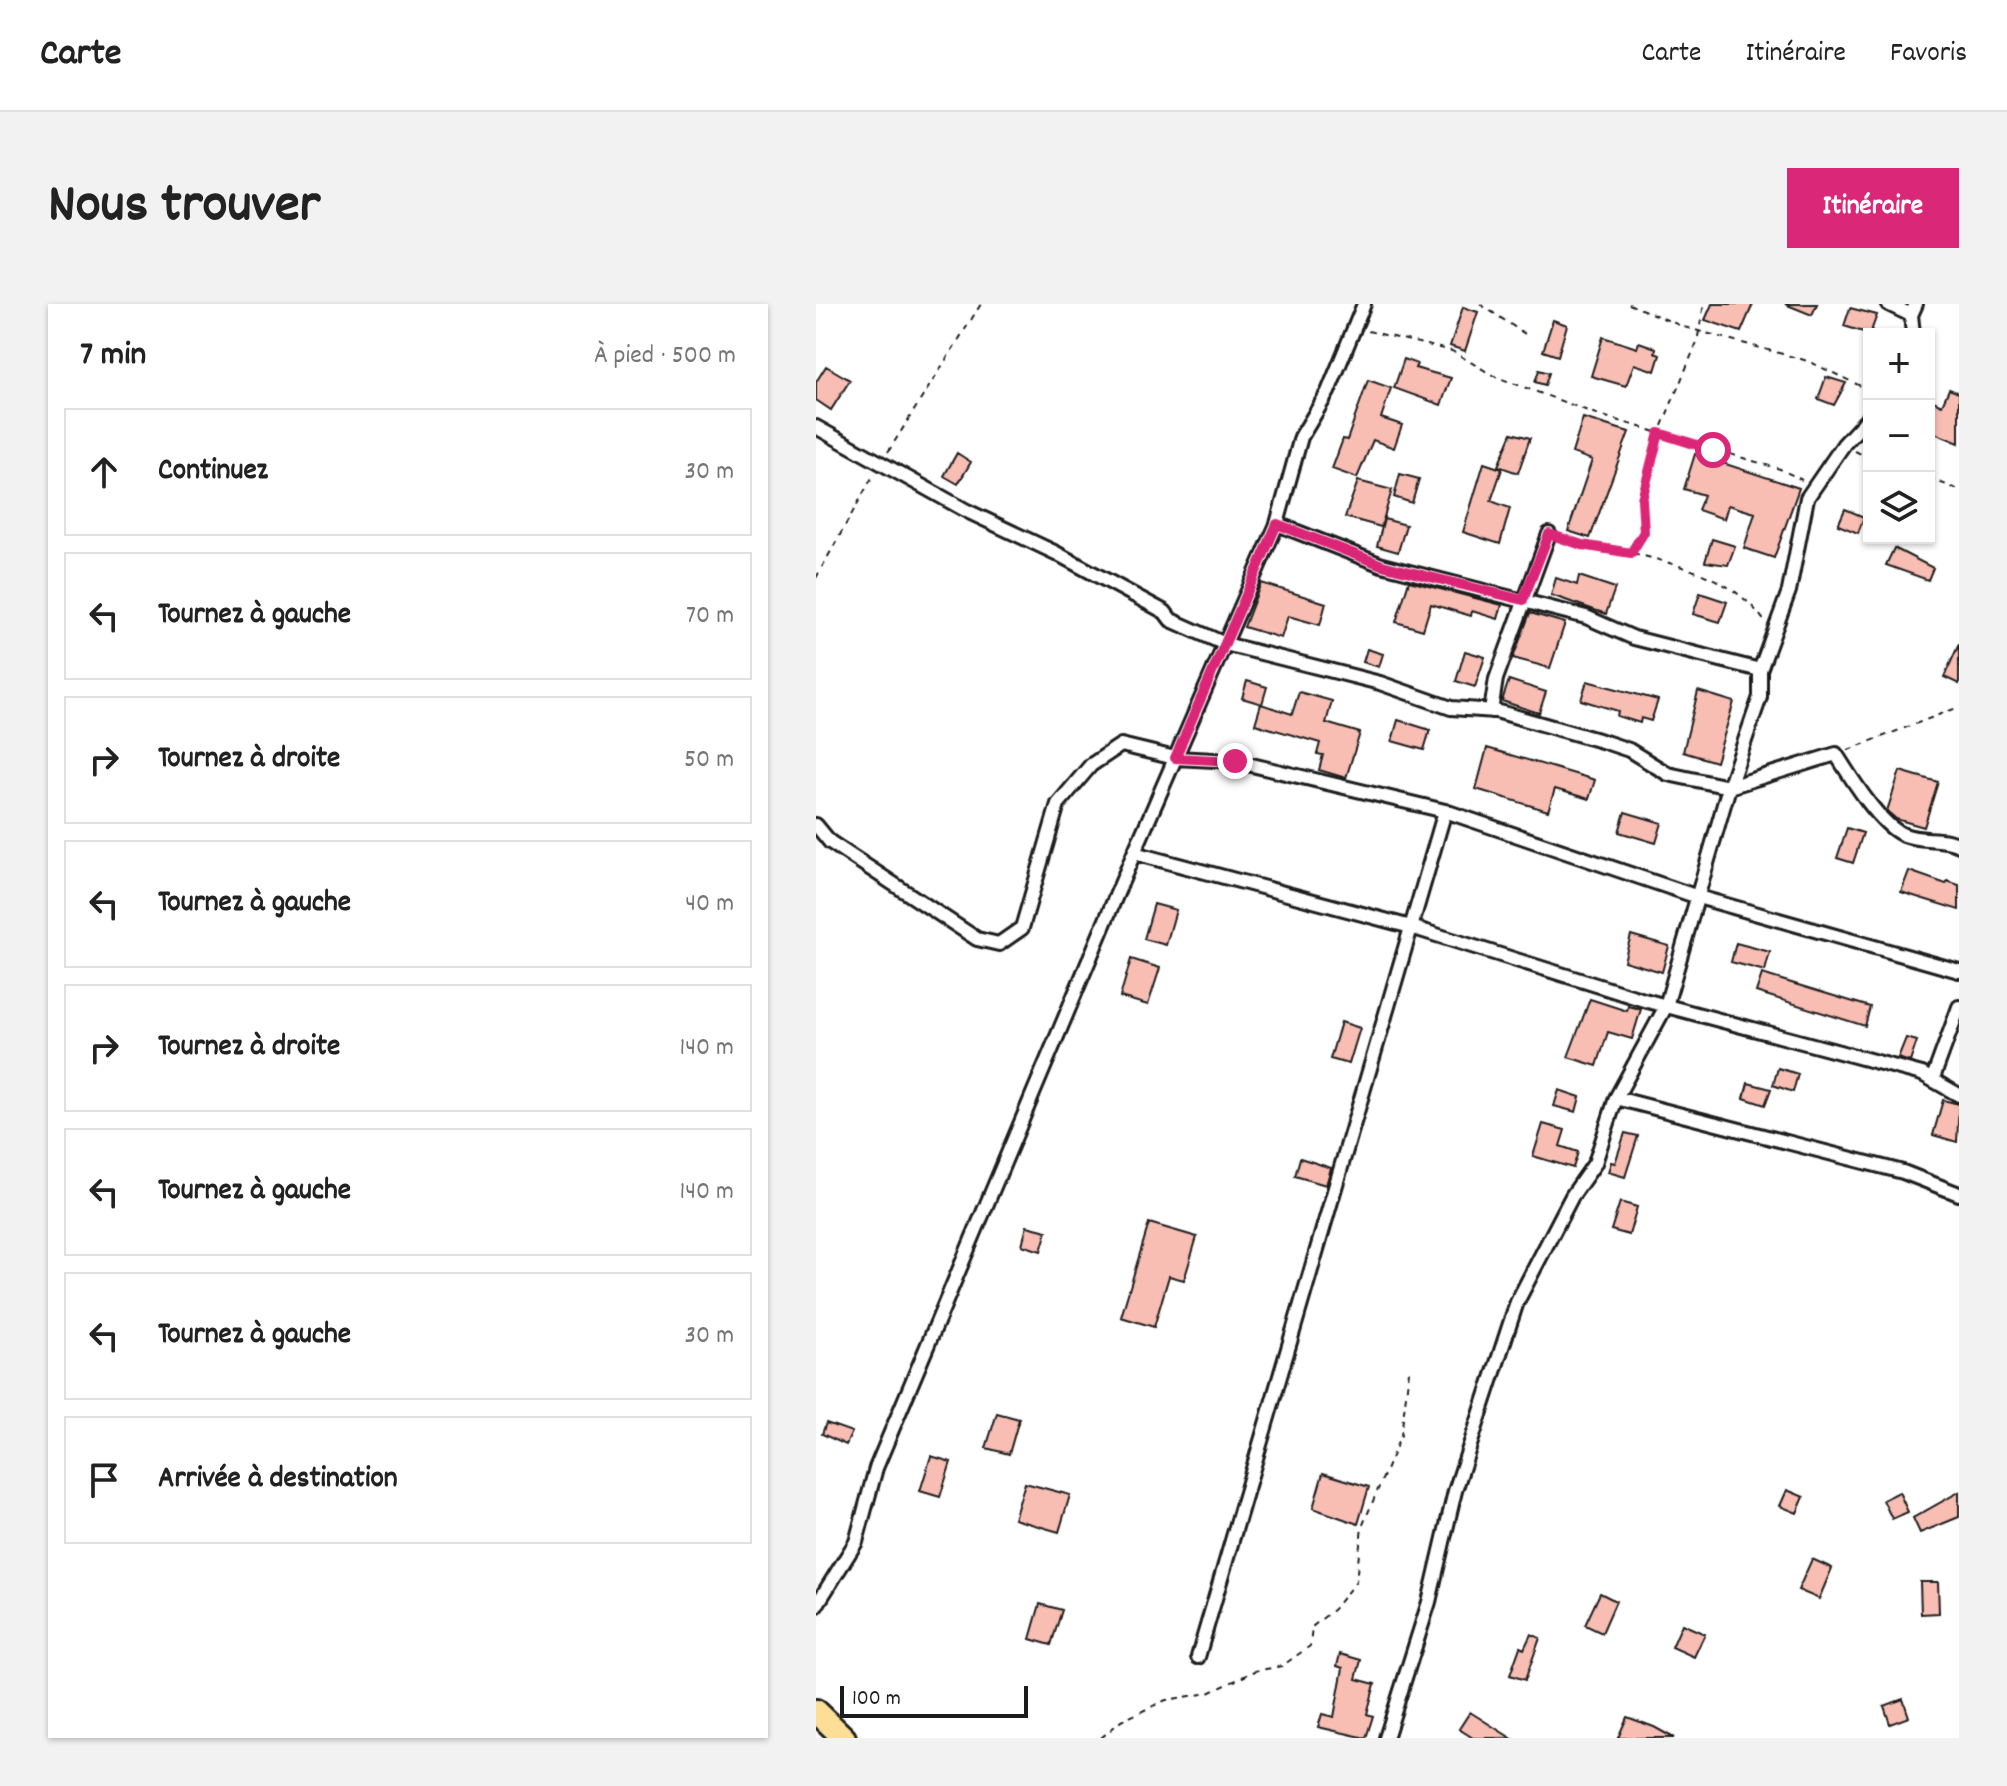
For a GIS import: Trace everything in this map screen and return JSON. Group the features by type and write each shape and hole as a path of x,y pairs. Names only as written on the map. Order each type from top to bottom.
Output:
{"highway":[{"path":"816,1711 844,1738"}],"street":[{"path":"816,1606 856,1542 876,1468 1134,853 1277,524 1301,437 1328,392 1364,304"},
{"path":"1888,304 1914,309"},
{"path":"1386,1738 1429,1602 1455,1491 1512,1315 1557,1222 1595,1163 1616,1098 1666,1006 1729,787 1760,697 1760,670 1789,591 1807,498 1844,444 1863,423"},
{"path":"816,427 1085,568 1165,612 1171,620 1225,644 1380,683 1451,708 1491,711 1629,750 1668,774 1729,787 1836,754 1875,809 1901,834 1950,840 1959,845"},
{"path":"1277,524 1382,565 1586,617 1634,638 1760,670"},
{"path":"1491,711 1496,679 1549,534"},
{"path":"816,825 830,842 977,939 999,944 1022,928 1058,804 1091,765 1121,745 1175,758 1235,761 1445,811 1698,897 1959,971"},
{"path":"1198,1657 1445,811"},
{"path":"1134,853 1411,927 1666,1006 1933,1078 1959,1095"},
{"path":"1933,1078 1959,1007"},
{"path":"1616,1098 1903,1172 1959,1194"}],"path":[{"path":"816,578 880,463 981,304"},
{"path":"1480,304 1525,334"},
{"path":"1629,304 1684,327 1808,361 1863,387"},
{"path":"1631,553 1644,532 1642,499 1659,433 1699,330 1704,304"},
{"path":"1355,328 1452,351 1494,376 1659,433 1780,469 1814,487"},
{"path":"1844,444 1863,455"},
{"path":"1935,480 1959,490"},
{"path":"1549,534 1702,572 1732,587 1755,607 1772,632"},
{"path":"1836,754 1959,707"},
{"path":"1101,1738 1121,1721 1155,1705 1209,1693 1255,1671 1282,1666 1310,1646 1312,1627 1334,1609 1356,1581 1362,1527 1401,1435 1409,1371"}],"building":[{"path":"1712,304 1753,304 1741,332 1705,320"},
{"path":"1785,304 1817,304 1812,315"},
{"path":"1463,307 1478,312 1465,351 1450,346"},
{"path":"1850,308 1877,315 1872,328 1863,328 1863,332 1844,326"},
{"path":"1553,320 1567,325 1558,356 1543,351"},
{"path":"1603,337 1637,348 1639,342 1656,348 1655,353 1660,355 1655,371 1634,364 1626,386 1591,376"},
{"path":"1404,359 1417,364 1415,368 1451,378 1441,405 1394,388"},
{"path":"826,366 850,380 831,410 816,400 816,382"},
{"path":"1539,370 1549,373 1545,385 1535,382"},
{"path":"1826,377 1846,383 1834,405 1818,399"},
{"path":"1368,380 1391,388 1381,418 1402,425 1394,448 1373,440 1357,478 1332,469 1343,439 1347,440"},
{"path":"1949,389 1959,393 1959,443 1935,433 1935,402 1942,405"},
{"path":"1583,418 1629,432 1590,538 1568,531 1592,460 1572,453"},
{"path":"1512,433 1530,438 1518,473 1498,466"},
{"path":"957,453 971,462 958,484 944,476"},
{"path":"1695,454 1799,488 1774,558 1744,548 1755,513 1728,505 1724,519 1698,510 1704,495 1684,489"},
{"path":"1484,463 1502,469 1491,501 1510,508 1500,544 1463,532"},
{"path":"1400,474 1419,479 1412,503 1394,497"},
{"path":"1358,481 1392,490 1381,527 1345,517"},
{"path":"1845,509 1863,517 1858,533 1838,525"},
{"path":"1384,519 1406,525 1398,552 1377,546"},
{"path":"1712,539 1735,546 1728,565 1705,562"},
{"path":"1894,548 1933,568 1928,580 1886,565"},
{"path":"1579,576 1615,588 1606,614 1551,595 1556,578 1577,585"},
{"path":"1409,581 1502,605 1498,619 1472,611 1471,616 1431,604 1423,630 1396,622"},
{"path":"1261,583 1326,603 1320,625 1288,616 1281,638 1244,627"},
{"path":"1700,593 1727,602 1720,622 1693,614"},
{"path":"1530,613 1565,623 1550,668 1513,658"},
{"path":"1959,644 1959,684 1944,677"},
{"path":"1367,649 1383,654 1379,667 1363,662"},
{"path":"1465,651 1485,657 1475,687 1456,681"},
{"path":"1509,680 1546,692 1539,713 1502,701"},
{"path":"1247,681 1267,687 1262,704 1242,698"},
{"path":"1587,681 1658,700 1651,721 1641,718 1640,723 1617,716 1618,711 1581,700"},
{"path":"1698,691 1734,702 1716,762 1683,752"},
{"path":"1299,692 1332,701 1326,723 1360,733 1346,778 1319,770 1323,755 1317,754 1320,743 1255,724 1261,704 1292,714"},
{"path":"1398,720 1430,730 1424,750 1392,741"},
{"path":"1487,748 1595,780 1589,799 1555,789 1548,811 1476,789"},
{"path":"1900,771 1938,782 1924,827 1896,819 1887,811"},
{"path":"1625,812 1662,823 1656,843 1619,832"},
{"path":"1847,828 1863,833 1853,863 1837,858"},
{"path":"1909,871 1946,884 1947,881 1959,885 1959,910 1901,892"},
{"path":"1154,904 1176,910 1166,945 1144,939"},
{"path":"1631,935 1669,946 1662,972 1624,961"},
{"path":"1736,943 1770,952 1765,971 1731,962"},
{"path":"1131,959 1160,968 1148,1005 1120,997"},
{"path":"1762,974 1870,1007 1865,1026 1756,992"},
{"path":"1590,999 1627,1011 1628,1006 1641,1009 1632,1039 1608,1032 1597,1066 1568,1057"},
{"path":"1341,1022 1360,1028 1349,1064 1330,1059"},
{"path":"1906,1038 1917,1041 1910,1062 1898,1058"},
{"path":"1778,1068 1798,1074 1793,1092 1773,1085"},
{"path":"1748,1083 1771,1089 1765,1105 1744,1098"},
{"path":"1559,1090 1580,1097 1576,1112 1554,1106"},
{"path":"1943,1100 1959,1104 1957,1142 1933,1135"},
{"path":"1543,1124 1565,1130 1560,1146 1578,1152 1573,1168 1533,1156"},
{"path":"1625,1133 1638,1136 1625,1177 1608,1172 1611,1162 1615,1163"},
{"path":"1300,1158 1331,1168 1326,1185 1295,1176"},
{"path":"1620,1202 1637,1207 1629,1235 1611,1230"},
{"path":"1149,1223 1197,1237 1184,1280 1169,1276 1154,1327 1121,1317"},
{"path":"1027,1226 1047,1231 1041,1251 1022,1245"},
{"path":"997,1413 1019,1419 1009,1454 986,1448"},
{"path":"826,1423 852,1432 846,1445 822,1434"},
{"path":"931,1456 951,1462 940,1497 920,1491"},
{"path":"1323,1473 1369,1487 1358,1524 1313,1508"},
{"path":"1025,1483 1070,1495 1059,1532 1014,1519"},
{"path":"1787,1490 1804,1497 1797,1513 1780,1506"},
{"path":"1899,1492 1908,1512 1892,1519 1883,1500"},
{"path":"1959,1492 1959,1517 1920,1533 1913,1518"},
{"path":"1812,1559 1832,1568 1819,1599 1798,1590"},
{"path":"1920,1582 1938,1582 1939,1613 1921,1614"},
{"path":"1600,1593 1616,1601 1602,1633 1585,1625"},
{"path":"1040,1604 1062,1610 1051,1645 1030,1639"},
{"path":"1682,1624 1705,1634 1694,1657 1672,1647"},
{"path":"1531,1634 1540,1638 1525,1680 1510,1675 1520,1647 1524,1649"},
{"path":"1340,1654 1361,1660 1356,1679 1375,1684 1367,1714 1373,1716 1366,1738 1318,1727 1322,1714 1334,1717 1343,1668 1337,1666"},
{"path":"1903,1699 1909,1717 1890,1724 1884,1706"},
{"path":"1470,1712 1511,1738 1473,1738 1459,1729"},
{"path":"1627,1717 1654,1727 1674,1738 1618,1738"}],"route":[{"path":"1235,761 1175,758 1277,524 1382,565 1523,600 1549,534 1582,545 1622,554 1631,553 1644,532 1642,499 1659,433 1713,450"}]}
